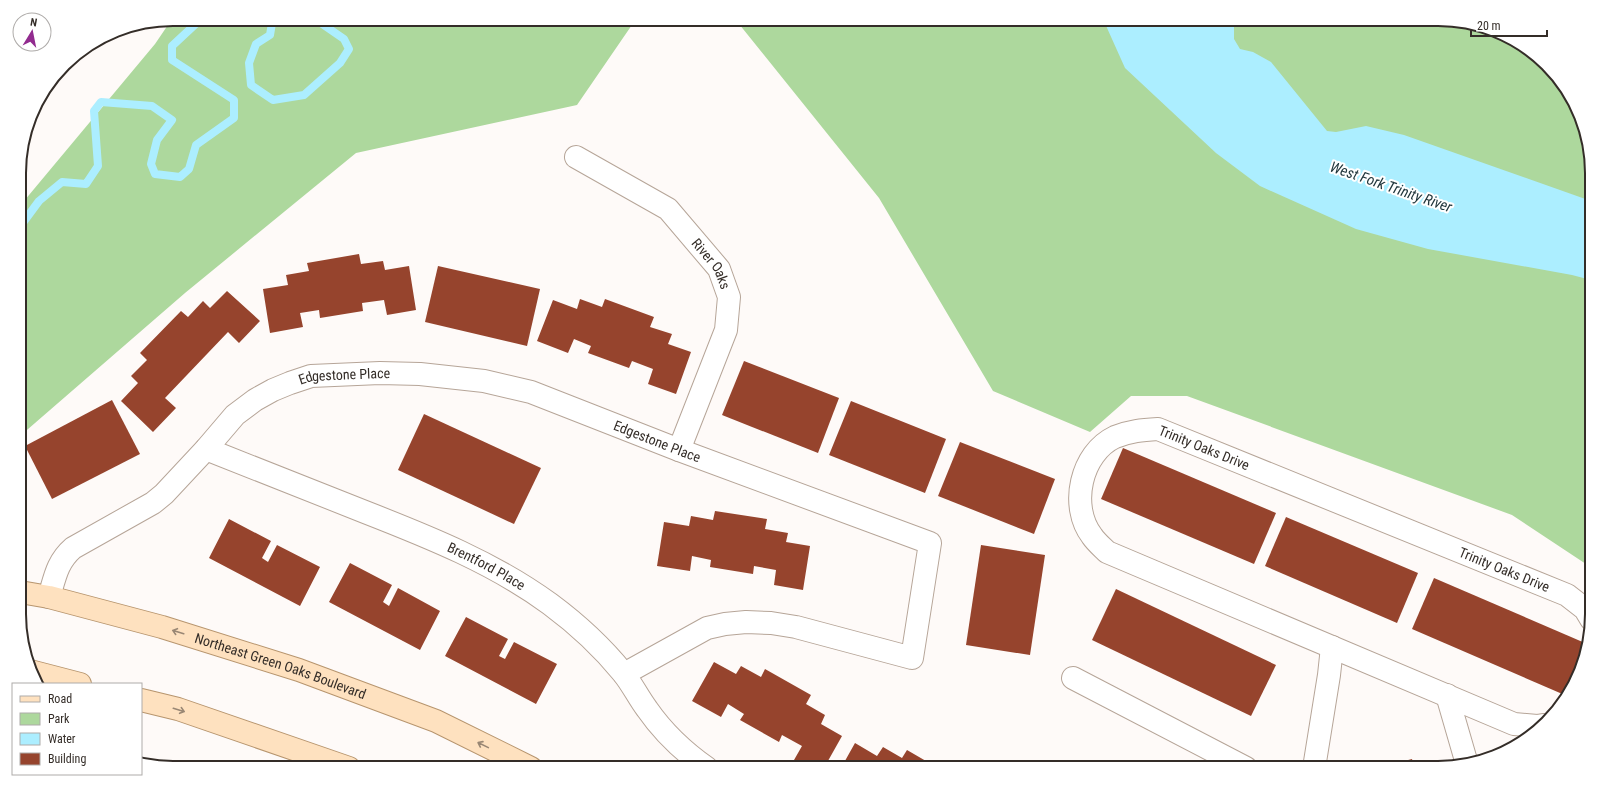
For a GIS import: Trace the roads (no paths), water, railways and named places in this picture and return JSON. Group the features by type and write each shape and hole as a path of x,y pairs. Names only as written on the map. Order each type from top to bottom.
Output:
{"main road":[{"name":"Northeast Green Oaks Boulevard","path":"26,593 49,597 162,627 299,670 436,721 517,761"},
{"path":"38,673 76,683"},
{"path":"142,700 178,709 329,761"}],"street":[{"name":"River Oaks","path":"576,157 668,209 719,269 727,290 729,297 726,330 679,450"},
{"name":"Edgestone Place","path":"49,597 59,564 64,556 73,548 153,502 164,494 235,415 255,400 290,383 312,376 380,373 420,374 451,377 512,387 559,402 679,450 930,543 912,658 796,627 771,623 746,622 725,624 707,628 624,674"},
{"name":"Trinity Oaks Drive","path":"1534,726 1514,724 1107,552 1092,536 1082,516 1080,493 1085,471 1096,452 1114,438 1135,430 1158,429 1567,595 1585,610"},
{"name":"Brentford Place","path":"206,449 430,538 499,572 525,587 593,640 624,674 647,710 669,735 698,761"},
{"path":"1315,761 1332,647"},
{"path":"1073,678 1233,761"},
{"path":"1447,695 1465,758"}],"water":[{"name":"West Fork Trinity River","path":"1106,26 1233,26 1234,39 1240,49 1253,52 1271,62 1327,131 1336,132 1366,126 1404,135 1585,199 1585,278 1428,249 1356,229 1260,186 1216,153 1125,68"}],"waterway":[{"path":"26,219 39,201 62,182 86,184 98,166 94,111 101,102 152,106 172,120 157,140 151,164 155,174 180,177 189,169 196,145 234,118 234,100 172,60 172,46 193,26"},
{"path":"272,26 270,35 256,44 249,63 251,85 273,100 304,95 340,63 349,49 344,39 325,26"}]}
